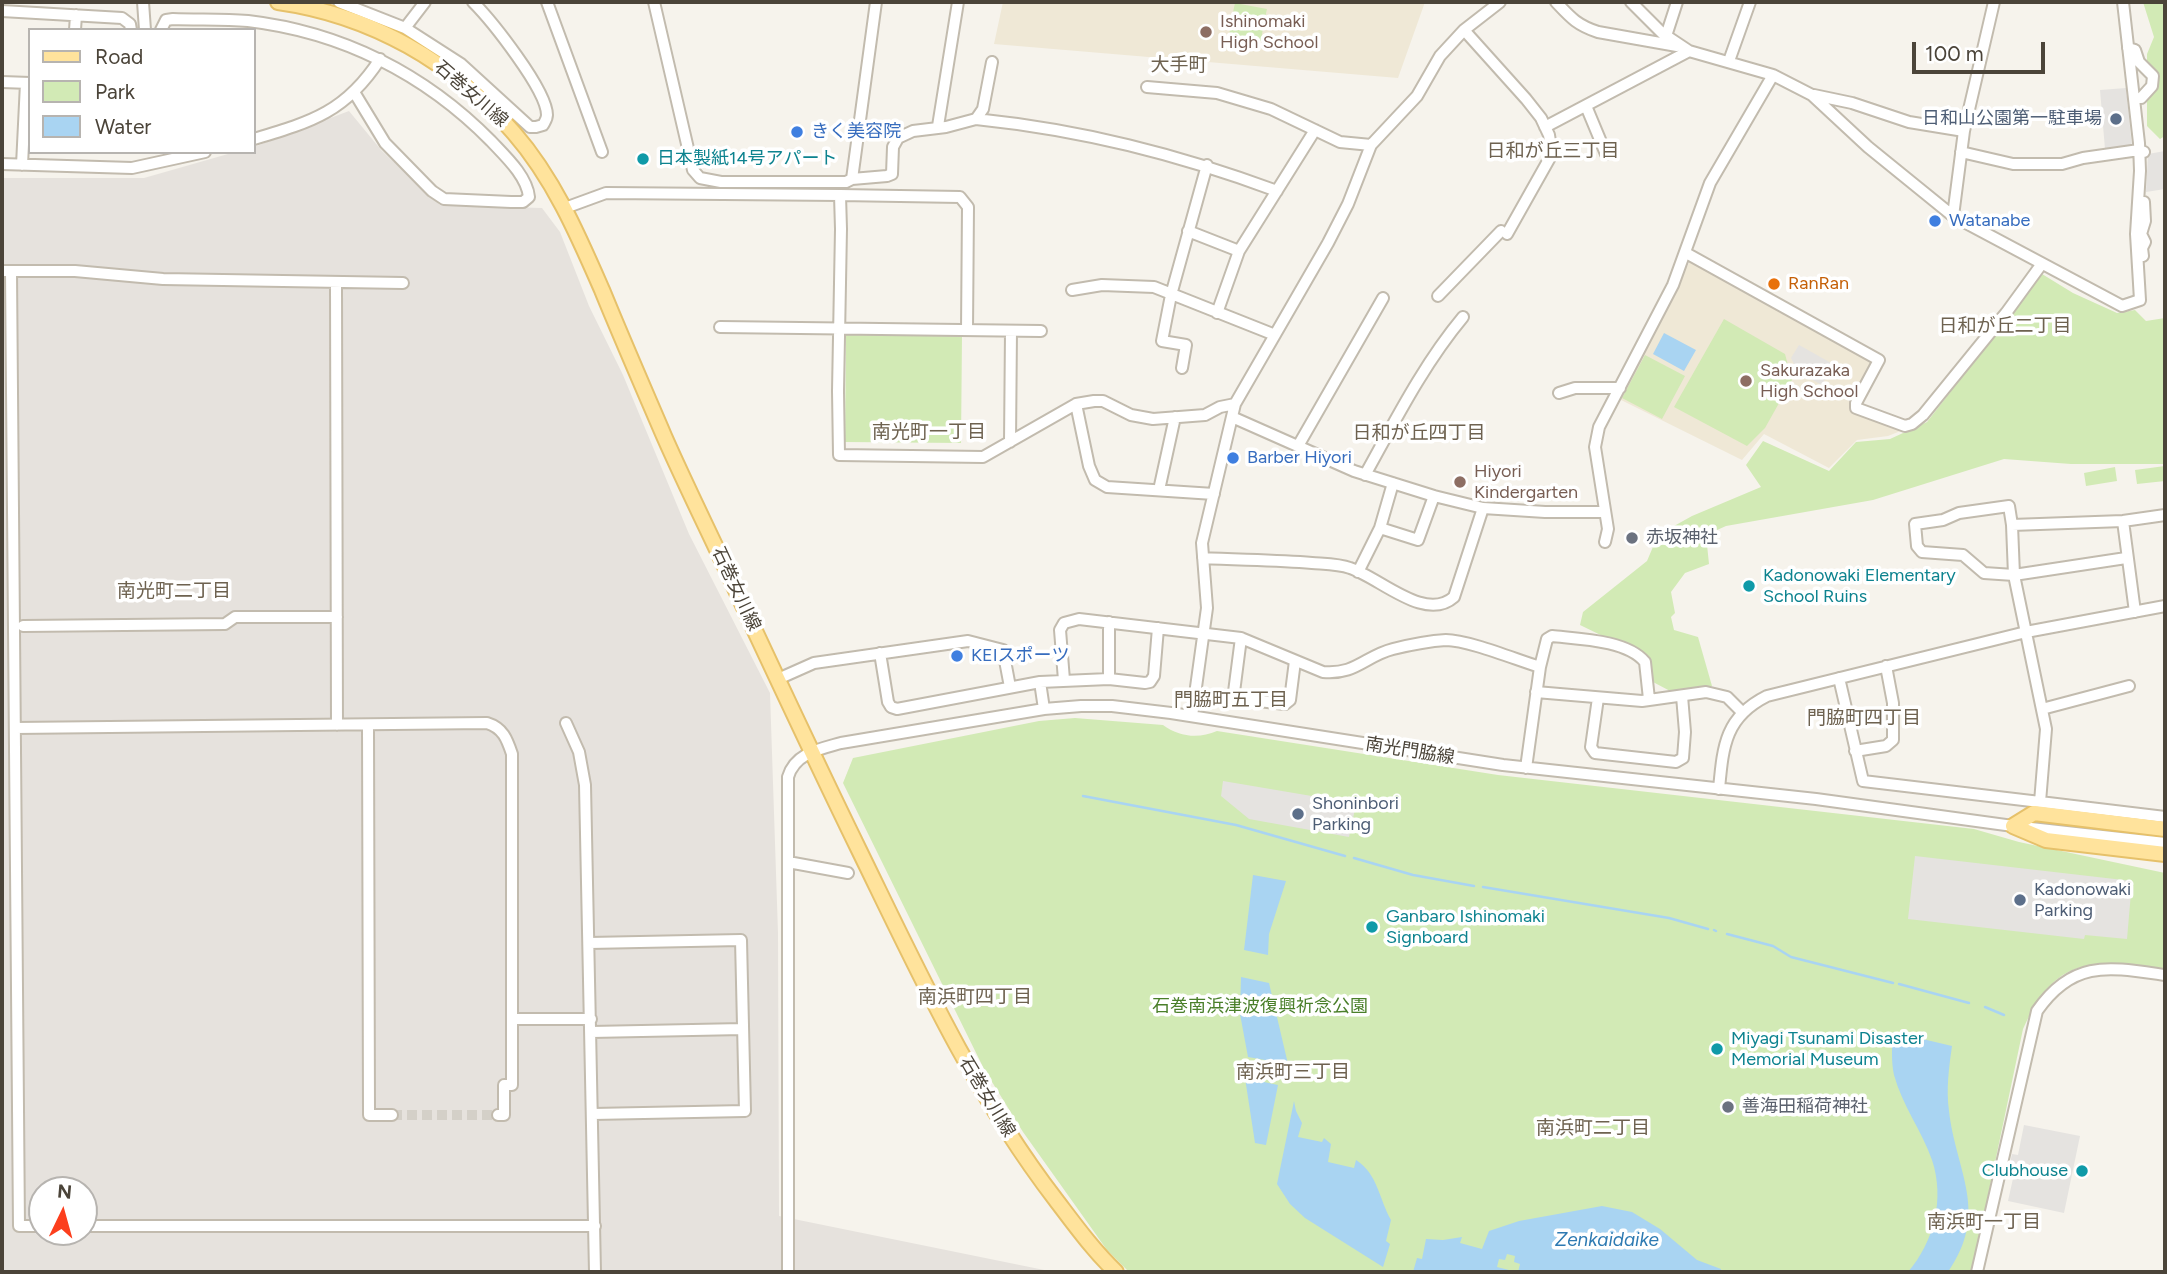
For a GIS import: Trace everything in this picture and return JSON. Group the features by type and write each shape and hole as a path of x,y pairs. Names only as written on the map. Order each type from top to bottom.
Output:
{"main road":[{"name":"石巻女川線","path":"278,2 339,15 391,37 436,62 470,88 517,136 565,208 665,439 811,751 949,1034 979,1087 1032,1169 1097,1253 1116,1272"},
{"path":"2012,826 2034,813 2165,829"},
{"path":"2012,826 2046,840 2165,855"}],"street":[{"path":"143,2 145,28"},
{"path":"339,2 405,28 471,71 530,127 543,125 547,114 541,97 503,37 473,2"},
{"path":"405,28 425,2"},
{"path":"547,2 602,152"},
{"path":"654,2 694,170 700,178 720,188 840,195 960,197 968,207 967,330"},
{"path":"852,178 876,2"},
{"path":"938,126 958,2"},
{"path":"1192,716 1207,608 1204,534 1235,404 1348,204 1371,145 1417,96 1440,56 1464,30 1500,2"},
{"path":"1556,2 1573,21 1586,28 1729,61 1773,75 1812,95 1868,147 1953,216 2122,306 2140,300 2136,234 2142,151"},
{"path":"1631,2 1666,36 1686,49"},
{"path":"1666,36 1677,2"},
{"path":"1729,61 1750,2"},
{"path":"1953,216 1964,131 1994,2"},
{"path":"2123,2 2132,49 2142,151 2146,222 2141,234 2145,242 2142,248 2145,276"},
{"path":"2,11 122,18 130,24 131,28"},
{"path":"75,28 76,15"},
{"path":"162,28 166,20 173,19 304,31 327,37 380,59 397,67 472,122 513,165 527,188 529,197 523,202 444,199 432,191 379,136 354,92"},
{"path":"1438,296 1504,233 1552,154 1549,135 1526,99 1464,30"},
{"path":"2130,31 2138,43 2132,49"},
{"path":"1545,127 1686,49"},
{"path":"2132,49 2139,62 2153,76 2152,86 2137,97"},
{"path":"256,138 314,120 331,111 354,92 380,59"},
{"path":"976,120 983,109 992,62"},
{"path":"1605,542 1608,529 1595,447 1599,427 1674,285 1710,183 1773,75"},
{"path":"2,82 28,83 22,165"},
{"path":"1147,87 1217,93 1271,109 1340,142 1371,145"},
{"path":"1812,95 1852,103 1909,122 1964,131"},
{"path":"1586,106 1606,154"},
{"path":"565,208 606,193 845,182 852,178 887,176 892,174 894,147 898,138 913,131 976,120 1041,126 1143,148 1207,165 1277,191"},
{"path":"1217,313 1239,251 1315,130"},
{"path":"1961,152 2013,164 2062,164 2083,158 2142,151"},
{"path":"151,154 151,165"},
{"path":"2,164 131,168 197,154"},
{"path":"1182,368 1186,345 1162,341 1171,295 1207,165"},
{"path":"840,195 839,455 983,457 1076,404 1102,401 1131,415 1153,419 1205,415 1220,407 1235,404"},
{"path":"1188,231 1239,251"},
{"path":"1686,253 1879,360 1856,403 1856,408 1905,426 1923,415 2006,313 2041,265"},
{"path":"28,1226 19,1226 15,728 6,271 75,271 163,279 403,283"},
{"path":"335,282 337,725"},
{"path":"1072,290 1102,285 1154,287 1275,335"},
{"path":"1298,446 1383,298"},
{"path":"1365,475 1422,373 1462,317"},
{"path":"720,327 1041,331"},
{"path":"1010,442 1011,331"},
{"path":"1559,393 1575,388 1620,388"},
{"path":"1076,404 1089,466 1098,484 1107,487 1214,494"},
{"path":"1232,416 1365,475 1434,496 1483,508 1605,512"},
{"path":"1158,490 1175,417"},
{"path":"1358,572 1380,528 1393,483"},
{"path":"1380,528 1418,540 1434,496"},
{"path":"2039,802 2046,736 2014,575 2009,506 1959,513 1943,520 1914,524 1917,546 1922,552 1963,555 1984,573 2014,575 2126,558"},
{"path":"1203,558 1298,562 1351,568 1431,606 1454,597 1483,508"},
{"path":"2012,525 2123,521 2165,515"},
{"path":"2123,521 2135,612"},
{"path":"1718,789 1727,736 1742,712 1767,696 2026,632 2165,606"},
{"path":"23,626 225,624 235,617 337,617"},
{"path":"1064,680 1060,630 1065,623 1079,619 1241,638 1323,672 1351,670 1393,649 1447,640 1462,642 1539,667"},
{"path":"1108,680 1109,622"},
{"path":"880,653 888,702 891,707 897,709 1040,682 1150,682 1154,677 1158,628"},
{"path":"1526,768 1539,667 1547,639 1552,636 1611,644 1641,658 1645,662 1649,699"},
{"path":"1241,638 1234,692 1241,699 1285,704 1290,700 1295,661"},
{"path":"778,679 814,663 968,640 1003,650 1010,687"},
{"path":"1855,751 1886,746 1893,740 1893,703 1886,667"},
{"path":"1839,678 1863,781 2165,817"},
{"path":"1040,682 1044,709"},
{"path":"2042,709 2130,686"},
{"path":"1536,692 1642,701 1706,692 1719,693 1742,712"},
{"path":"1598,698 1591,747 1595,752 1676,762 1683,758 1685,732 1682,696"},
{"name":"南光門脇線","path":"811,751 841,743 1044,709 1112,706 1526,768 1829,801 2012,826 2165,843"},
{"path":"15,728 487,723 498,726 506,736 512,754 512,1085 504,1085 504,1115 498,1115"},
{"path":"566,723 579,752 585,785 595,1272"},
{"path":"368,725 369,1115 393,1115"},
{"path":"788,1272 788,777 794,762 811,751"},
{"path":"788,862 848,873"},
{"path":"589,943 741,940 745,1111 593,1114"},
{"path":"1976,1272 2037,1011 2057,986 2084,972 2116,969 2165,975"},
{"path":"512,1019 591,1019"},
{"path":"591,1032 743,1029"},
{"path":"98,1226 595,1226"}],"shaded area":[{"name":"Ishinomaki High School","path":"1003,2 1425,2 1398,78 994,44"},
{"name":"日和山公園第一駐車場","path":"2126,88 2132,147 2105,149 2100,90"},
{"path":"349,111 382,151 440,205 542,208 560,232 589,306 623,375 689,534 770,693 778,933 779,1216 1054,1272 2,1272 2,178 144,178 228,154 256,154 256,146"},
{"path":"2165,151 2165,189 2146,192 2148,154"},
{"name":"Sakurazaka High School","path":"1691,259 1875,362 1849,409 1903,430 1888,436 1857,440 1829,468 1764,434 1742,460 1619,399"},
{"path":"1799,345 1833,364 1822,385 1798,372 1791,358"},
{"name":"Shoninbori Parking","path":"1223,781 1353,803 1355,809 1349,837 1249,819 1221,796"},
{"name":"Kadonowaki Parking","path":"1915,856 2132,881 2127,939 2085,935 2084,939 1908,919"},
{"path":"2024,1125 2080,1136 2064,1213 2008,1201 2016,1165 2010,1163 2012,1154 2018,1155"}],"green space":[{"path":"2143,2 2165,2 2165,136 2160,139 2147,126 2147,54 2154,37"},
{"path":"1235,3 1267,9 1264,22 1232,17"},
{"path":"1231,22 1263,28 1261,41 1229,36"},
{"path":"2042,274 2073,293 2117,313 2135,310 2146,321 2165,318 2165,464 2071,464 2004,459 1873,500 1726,526 1706,535 1709,564 1685,573 1671,592 1675,613 1671,617 1674,630 1698,637 1712,686 1672,692 1653,682 1648,658 1580,625 1583,612 1647,561 1658,535 1692,516 1761,487 1746,465 1763,441 1829,471 1856,442 1890,439 1927,422"},
{"path":"1724,319 1785,354 1792,380 1765,428 1747,446 1674,407"},
{"path":"846,335 962,335 961,443 845,442"},
{"path":"1645,355 1685,376 1662,419 1622,398"},
{"path":"2165,466 2165,481 2137,484 2135,470"},
{"path":"2115,467 2117,481 2086,486 2084,473"},
{"name":"石巻南浜津波復興祈念公園","path":"1075,718 1163,725 1189,736 1217,731 1498,775 1974,829 2019,842 2165,873 2165,970 2103,964 2072,970 2049,986 2031,1012 2023,1029 1972,1272 1129,1272 1107,1250 1023,1132 984,1069 843,783 853,758 1039,721"}],"water":[{"path":"1664,333 1696,350 1684,371 1653,354"},
{"path":"1253,875 1286,881 1269,934 1268,955 1244,950"},
{"path":"1241,977 1269,983 1288,1064 1248,1057 1240,1014"},
{"path":"1893,1032 1952,1046 1948,1103 1969,1211 1967,1230 1948,1272 1908,1272 1925,1247 1930,1234 1935,1219 1937,1190 1932,1160 1894,1075"},
{"path":"1245,1078 1278,1085 1266,1145 1255,1143"},
{"path":"1294,1101 1302,1123 1298,1137 1322,1142 1324,1138 1331,1144 1328,1162 1354,1168 1356,1160 1374,1180 1391,1220 1386,1241 1390,1244 1383,1267 1305,1218 1290,1204 1277,1184"},
{"name":"Zenkaidaike","path":"1602,1206 1632,1212 1660,1229 1697,1260 1721,1269 1721,1272 1518,1272 1520,1264 1514,1262 1515,1256 1507,1254 1505,1260 1499,1259 1497,1267 1517,1272 1413,1272 1417,1258 1422,1259 1426,1239 1462,1237 1460,1243 1482,1249 1489,1231 1519,1221"}],"waterway":[{"path":"1083,796 1236,825 1345,856"},
{"path":"1354,858 1413,875 1474,886"},
{"path":"1483,887 1669,918 1708,929"},
{"path":"1727,934 1773,946 1791,957 1893,983"},
{"path":"1899,984 1969,1003"},
{"path":"1985,1007 2004,1015"}],"tunnel":[{"path":"392,1115 498,1115"}],"place":[{"name":"Ishinomaki High School","path":"1206,32"},
{"name":"日和山公園第一駐車場","path":"2116,119"},
{"name":"きく美容院","path":"797,132"},
{"name":"日本製紙14号アパート","path":"643,159"},
{"name":"Watanabe","path":"1935,221"},
{"name":"RanRan","path":"1774,284"},
{"name":"Sakurazaka High School","path":"1746,381"},
{"name":"Barber Hiyori","path":"1233,458"},
{"name":"Hiyori Kindergarten","path":"1460,482"},
{"name":"赤坂神社","path":"1632,538"},
{"name":"Kadonowaki Elementary School Ruins","path":"1749,586"},
{"name":"KEIスポーツ","path":"957,656"},
{"name":"Shoninbori Parking","path":"1298,814"},
{"name":"Kadonowaki Parking","path":"2020,900"},
{"name":"Ganbaro Ishinomaki Signboard","path":"1372,927"},
{"name":"Miyagi Tsunami Disaster Memorial Museum","path":"1717,1049"},
{"name":"善海田稲荷神社","path":"1728,1107"},
{"name":"Clubhouse","path":"2082,1171"}],"district":[{"name":"大手町","path":"1179,65"},
{"name":"日和が丘三丁目","path":"1553,151"},
{"name":"日和が丘二丁目","path":"2005,326"},
{"name":"南光町一丁目","path":"929,432"},
{"name":"日和が丘四丁目","path":"1419,433"},
{"name":"南光町二丁目","path":"174,591"},
{"name":"門脇町五丁目","path":"1231,700"},
{"name":"門脇町四丁目","path":"1864,718"},
{"name":"南浜町四丁目","path":"975,997"},
{"name":"南浜町三丁目","path":"1293,1072"},
{"name":"南浜町二丁目","path":"1593,1128"},
{"name":"南浜町一丁目","path":"1984,1222"}]}
